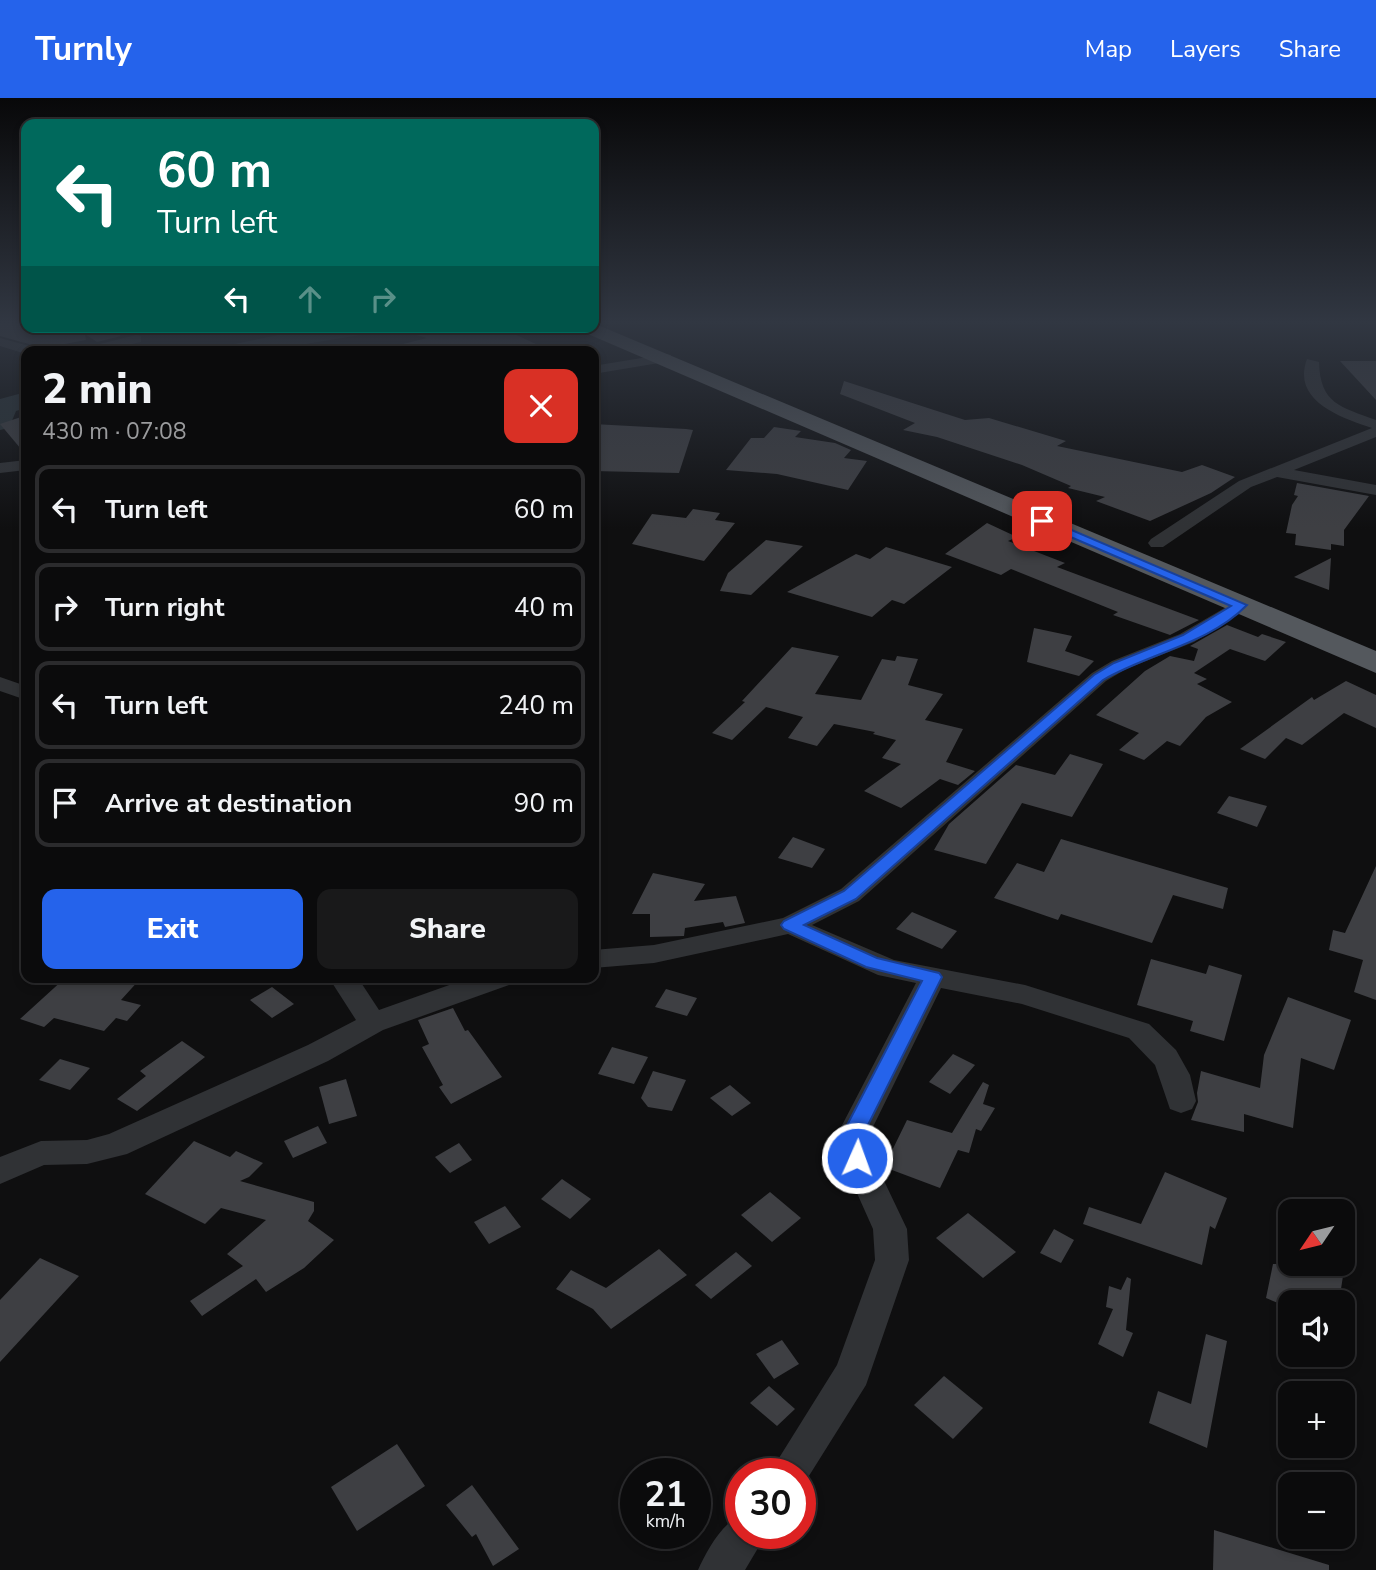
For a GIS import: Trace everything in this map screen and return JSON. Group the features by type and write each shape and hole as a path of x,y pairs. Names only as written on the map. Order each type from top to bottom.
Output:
{"highway":[{"path":"744,392 1376,663"},
{"path":"794,392 1183,554"}],"street":[{"path":"1316,392 1321,401 1376,425"},
{"path":"1157,543 1245,484 1376,432"},
{"path":"0,468 21,466"},
{"path":"1283,469 1354,478 1376,475"},
{"path":"1283,469 1376,490"},
{"path":"599,959 654,954 790,925 850,895 1099,677 1187,638 1240,605"},
{"path":"0,683 21,692"},
{"path":"790,925 872,963 1025,995 1139,1031 1166,1058 1175,1075 1181,1101"},
{"path":"798,1458 853,1373 892,1260 892,1241 857,1158 855,1131 933,977"},
{"path":"346,983 373,1023"},
{"path":"0,1171 35,1154 88,1152 116,1145 318,1053 373,1023 485,983"},
{"path":"719,1570 735,1549"}],"building":[{"path":"841,392 877,392 965,420 989,418 1066,441 1057,446 1182,472 1202,465 1235,477 1211,493 1150,521 1096,501 1105,497 1068,488 1071,486 1022,465 937,437 903,430 915,423 840,394"},
{"path":"1368,392 1376,392 1376,400"},
{"path":"21,417 21,449 0,424"},
{"path":"599,424 693,430 679,473 599,471"},
{"path":"774,427 801,431 795,437 835,443 851,450 844,458 867,461 848,490 777,474 726,470 751,438 764,438"},
{"path":"1297,483 1369,496 1344,530 1344,546 1331,544 1331,550 1295,545 1296,534 1286,533 1292,505 1298,496 1294,495"},
{"path":"693,509 720,513 715,520 735,523 704,561 632,544 652,514 686,518"},
{"path":"987,523 1017,537 1008,541 1065,563 1057,567 1199,620 1170,635 1113,615 1118,612 1011,569 1001,575 945,554"},
{"path":"766,540 803,546 751,595 720,591 728,573"},
{"path":"886,547 952,567 904,604 892,600 872,617 787,592 856,554 870,559"},
{"path":"1331,558 1329,590 1294,577"},
{"path":"1227,625 1258,637 1262,634 1286,642 1265,661 1230,649 1194,673 1207,679 1197,684 1232,702 1206,717 1180,746 1167,741 1144,760 1119,750 1139,733 1096,715 1145,671 1170,656 1194,661 1198,649 1190,646"},
{"path":"1034,628 1072,636 1065,651 1094,661 1079,676 1027,662"},
{"path":"792,647 839,656 815,694 861,700 882,659 895,661 897,656 918,659 908,685 943,694 925,720 963,729 946,762 975,771 958,785 940,779 901,808 864,791 901,764 882,758 896,740 873,734 875,732 834,724 817,746 788,738 803,717 766,707 732,740 712,733 745,702 742,701"},
{"path":"1346,681 1376,695 1376,728 1344,713 1302,745 1286,738 1265,759 1240,749 1312,697 1314,700"},
{"path":"1070,754 1103,764 1072,817 1022,803 986,864 934,850 949,824 1016,765 1055,775"},
{"path":"1229,796 1267,806 1257,827 1217,813"},
{"path":"793,837 825,849 812,868 778,858"},
{"path":"1061,839 1228,888 1223,909 1173,895 1152,943 1061,914 1058,920 994,898 1017,863 1044,872"},
{"path":"1376,866 1376,1000 1354,992 1363,960 1329,950 1333,930 1345,933"},
{"path":"653,873 705,884 694,901 736,896 745,923 725,927 723,922 685,928 684,936 650,937 650,914 632,914"},
{"path":"912,912 957,931 942,949 896,929"},
{"path":"1151,959 1206,974 1209,965 1242,975 1224,1041 1190,1031 1193,1021 1137,1005"},
{"path":"60,983 136,983 121,1000 141,1005 127,1021 116,1018 104,1031 54,1018 44,1027 20,1019"},
{"path":"272,987 294,1004 272,1018 250,1000"},
{"path":"666,989 697,998 687,1016 655,1007"},
{"path":"1288,997 1351,1020 1334,1070 1301,1058 1293,1128 1244,1114 1244,1132 1191,1120 1198,1102 1201,1071 1260,1088 1264,1055"},
{"path":"453,1008 465,1031 468,1030 502,1077 451,1104 439,1087 443,1085 422,1047 429,1044 418,1020"},
{"path":"182,1041 205,1057 137,1111 117,1099 146,1076 140,1071"},
{"path":"612,1047 648,1057 634,1084 598,1074"},
{"path":"953,1054 975,1065 950,1094 929,1082"},
{"path":"60,1059 90,1068 70,1090 39,1080"},
{"path":"653,1071 686,1080 672,1111 648,1107 641,1098"},
{"path":"346,1079 357,1116 329,1124 319,1087"},
{"path":"983,1082 989,1085 983,1104 995,1108 981,1131 976,1129 969,1153 958,1150 940,1188 884,1167 907,1120 952,1133"},
{"path":"730,1085 751,1103 732,1116 710,1098"},
{"path":"318,1126 327,1143 293,1158 284,1141"},
{"path":"194,1141 230,1157 236,1151 263,1163 249,1177 240,1181 314,1202 314,1211 308,1221 334,1240 304,1268 266,1292 256,1279 202,1316 190,1301 243,1266 227,1254 266,1220 221,1208 205,1224 145,1194"},
{"path":"459,1143 472,1160 450,1173 435,1157"},
{"path":"1165,1172 1227,1198 1215,1229 1210,1226 1202,1265 1083,1224 1089,1207 1141,1224"},
{"path":"562,1179 591,1199 570,1219 541,1199"},
{"path":"770,1192 801,1218 772,1242 741,1215"},
{"path":"505,1206 521,1227 489,1244 474,1222"},
{"path":"968,1213 1016,1252 983,1278 936,1238"},
{"path":"1054,1229 1074,1240 1061,1263 1040,1253"},
{"path":"659,1249 687,1275 611,1329 593,1309 556,1289 571,1270 606,1288"},
{"path":"736,1252 752,1266 711,1299 695,1285"},
{"path":"40,1258 79,1276 0,1362 0,1300"},
{"path":"1273,1264 1278,1264 1278,1276 1343,1276 1341,1290 1278,1290 1278,1303 1266,1298"},
{"path":"1127,1277 1131,1279 1126,1330 1133,1333 1123,1357 1098,1344 1113,1309 1106,1307 1109,1286 1121,1290"},
{"path":"1206,1334 1227,1341 1207,1448 1149,1423 1158,1391 1191,1404"},
{"path":"782,1340 799,1364 774,1379 756,1354"},
{"path":"944,1376 983,1408 953,1439 914,1405"},
{"path":"769,1386 795,1409 777,1426 750,1403"},
{"path":"397,1444 425,1486 357,1531 331,1487"},
{"path":"472,1485 519,1549 493,1566 476,1534 472,1537 446,1505"},
{"path":"1214,1530 1329,1565 1329,1570 1213,1570"}],"waterway":[{"path":"0,422 4,406 21,401"}],"route":[{"path":"857,1158 853,1144 855,1131 933,977 872,963 790,925 815,915 850,895 1099,677 1187,638 1240,605 1042,521"}]}
